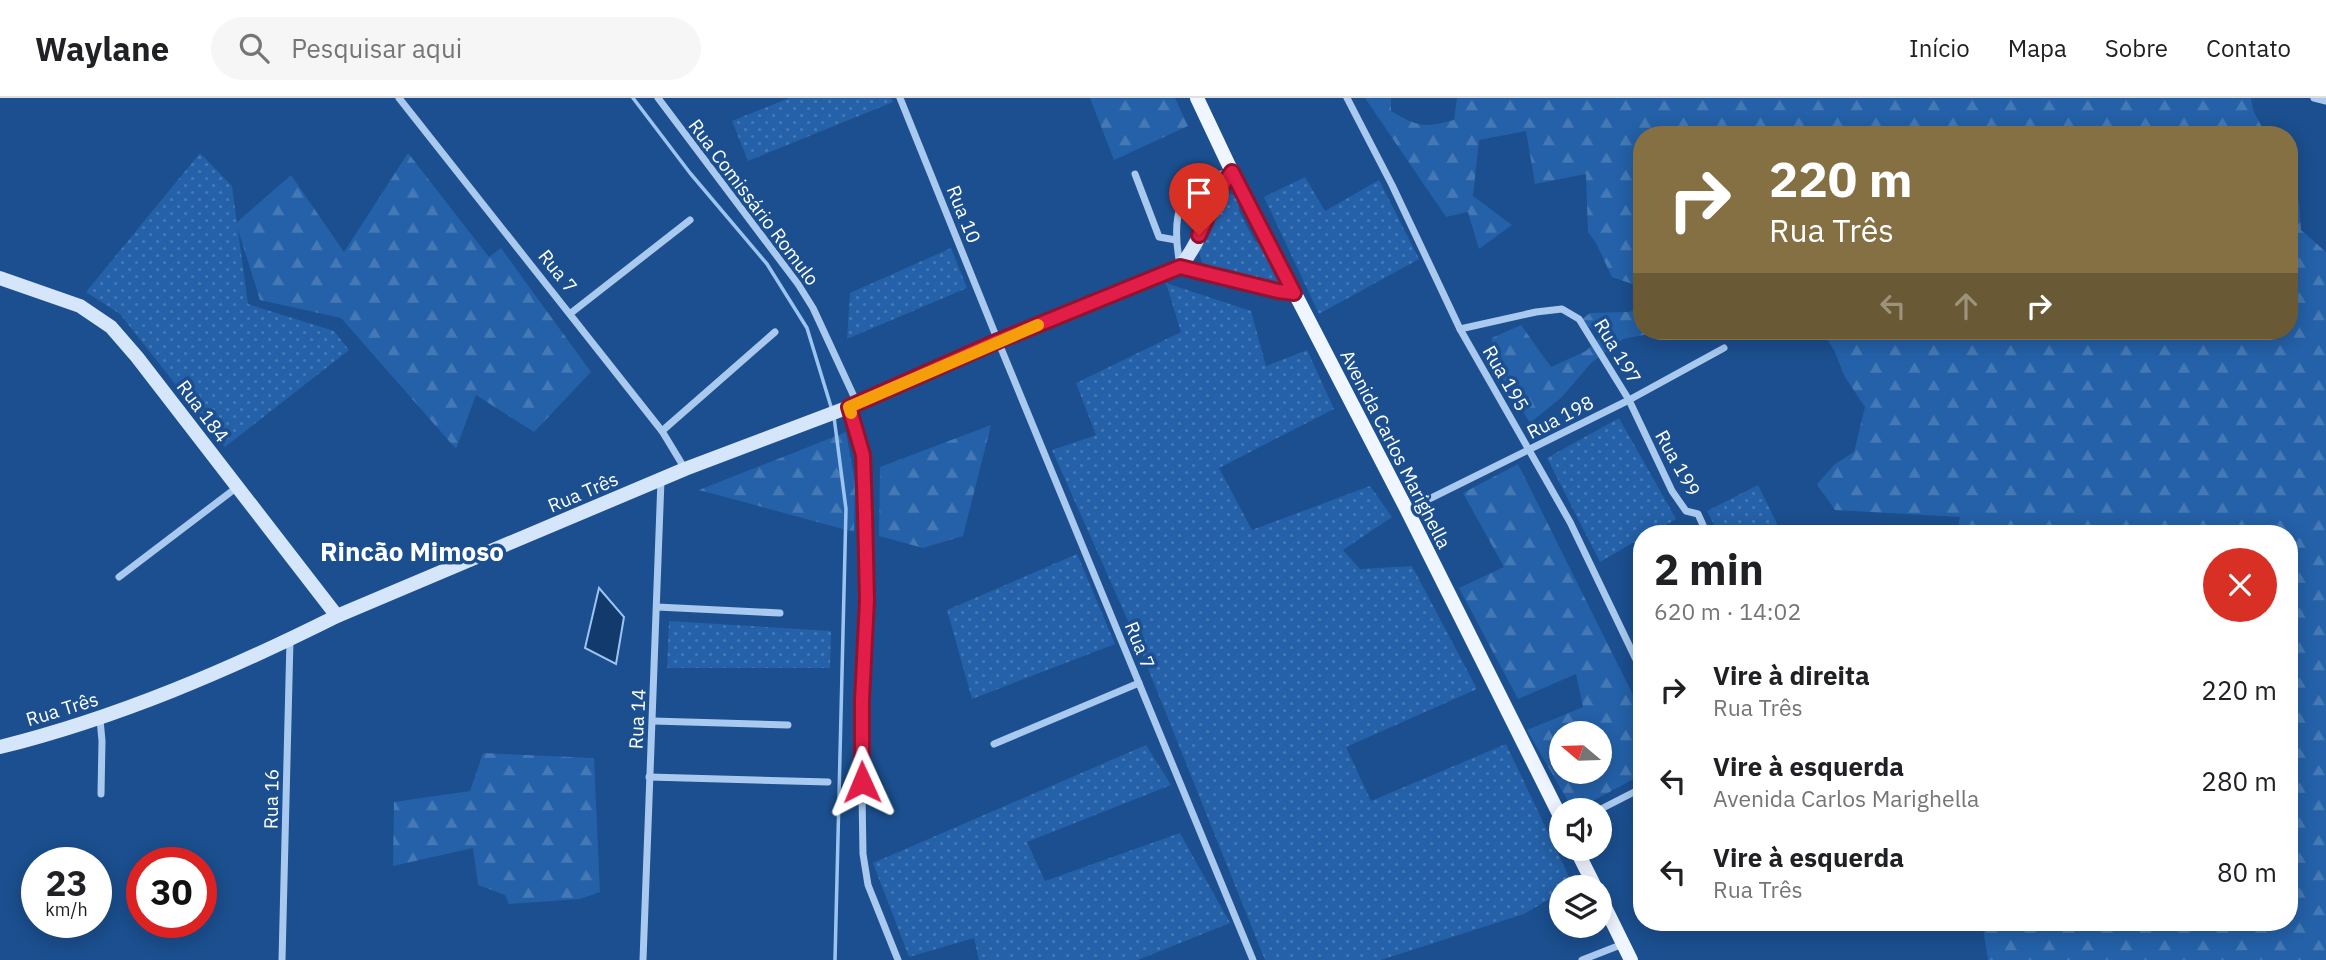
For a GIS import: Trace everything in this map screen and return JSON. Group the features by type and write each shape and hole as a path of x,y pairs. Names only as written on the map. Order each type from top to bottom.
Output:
{"main road":[{"name":"Avenida Carlos Marighella","path":"1197,98 1232,172 1407,509 1551,798"},
{"path":"1232,172 1221,187 1190,255 1180,267 1294,293"},
{"name":"Rua Três","path":"0,747 100,719 685,469 853,405 998,341 1180,267"},
{"name":"Rua 184","path":"0,278 80,306 111,327 337,616"},
{"path":"1612,922 1631,960"}],"street":[{"name":"Rua 7","path":"399,98 663,431 685,469"},
{"name":"Rua Comissário Romulo","path":"658,98 799,284 813,308 853,405 863,455 867,600 861,730 863,854 868,885 898,960"},
{"name":"Rua 10","path":"900,98 998,341"},
{"name":"Rua 195","path":"1347,98 1392,185 1460,329 1570,522 1633,653"},
{"path":"2314,98 2326,101"},
{"path":"1180,267 1175,240 1177,218 1188,194 1206,178 1232,172"},
{"path":"1135,174 1159,237 1175,240"},
{"path":"571,313 690,220"},
{"name":"Rua 197","path":"1460,329 1536,312 1562,309 1570,311 1591,334 1629,400"},
{"path":"663,431 775,332"},
{"name":"Rua 7","path":"998,341 1253,960"},
{"name":"Rua 198","path":"1407,509 1629,400 1724,348"},
{"name":"Rua 199","path":"1629,400 1672,491 1686,511 1698,514 1703,525"},
{"name":"Rua 14","path":"643,960 661,480"},
{"path":"119,577 236,488"},
{"path":"657,607 780,613"},
{"name":"Rua 16","path":"282,960 290,639"},
{"path":"994,744 1139,683"},
{"path":"100,719 101,794"},
{"path":"653,721 788,724"},
{"path":"649,777 828,782"},
{"path":"1612,803 1633,793"},
{"path":"1582,960 1623,944"}],"green space":[{"path":"789,98 891,98 893,102 748,161 732,121"},
{"path":"1090,98 1175,98 1188,126 1114,160"},
{"path":"1365,98 1391,98 1391,111 1415,123 1427,125 1454,120 1457,98 2251,98 2253,110 2261,126 1633,126 1633,284 1612,277 1588,232 1586,174 1535,184 1526,131 1479,140 1473,196 1512,225 1479,249 1468,212 1446,217"},
{"path":"200,153 232,186 248,304 334,331 349,350 225,447 120,314 86,292"},
{"path":"408,153 489,257 501,248 591,372 534,432 476,395 456,449 341,318 260,300 236,223 291,175 344,252"},
{"path":"1305,177 1325,211 1379,180 1419,259 1319,314 1264,197"},
{"path":"1232,194 1238,198 1239,211 1254,240 1265,248 1281,280 1276,283 1203,265 1199,253 1221,200"},
{"path":"2298,200 2301,230 2326,252 2326,960 1988,960 1983,931 2298,931 2298,525 1958,525 1960,517 1835,510 1817,484 1835,464 1854,452 1865,407 1845,377 1828,340 2298,340"},
{"path":"951,248 967,288 847,339 850,293"},
{"path":"1166,283 1251,311 1266,366 1307,350 1334,409 1219,468 1252,530 1370,486 1392,517 1343,550 1360,569 1412,566 1477,689 1346,747 1371,801 1506,744 1549,834 1549,861 1562,861 1568,875 1549,875 1549,899 1524,914 1381,960 1265,960 1137,641 1052,450 1096,435 1076,383 1181,332"},
{"path":"1633,311 1633,337 1623,339 1591,363 1562,397 1530,423 1490,358 1492,338 1521,325 1551,367 1586,351 1602,335 1580,321 1590,313"},
{"path":"1619,418 1676,519 1666,525 1633,525 1633,543 1600,562 1547,458"},
{"path":"991,425 963,536 923,548 879,536 880,467"},
{"path":"846,432 855,482 854,532 699,490"},
{"path":"1518,464 1633,695 1633,779 1598,798 1566,798 1558,784 1612,784 1612,721 1549,721 1549,768 1527,730 1583,707 1576,674 1518,699 1459,588 1504,567 1463,493"},
{"path":"1758,485 1778,525 1714,525 1707,511"},
{"path":"1077,554 1115,644 972,699 947,610"},
{"path":"669,621 831,631 830,668 667,668"},
{"path":"1146,745 1171,785 1027,842 1045,881 1180,833 1230,923 1138,960 979,960 974,938 909,957 873,863"},
{"path":"483,753 594,758 600,892 580,899 509,904 505,895 478,885 473,848 393,866 394,802 470,791"}],"shaded area":[{"path":"599,588 624,617 616,664 585,648"}],"waterway":[{"path":"633,98 690,173 767,264 807,328 832,410"},
{"path":"834,417 846,509 835,960"}],"slow traffic":[{"path":"851,413 849,407 1038,325"}],"district":[{"name":"Rincão Mimoso","path":"412,551"}],"route":[{"path":"862,782 861,730 867,600 863,455 849,407 998,341 1180,267 1294,293 1232,172 1221,187 1199,235"}]}
